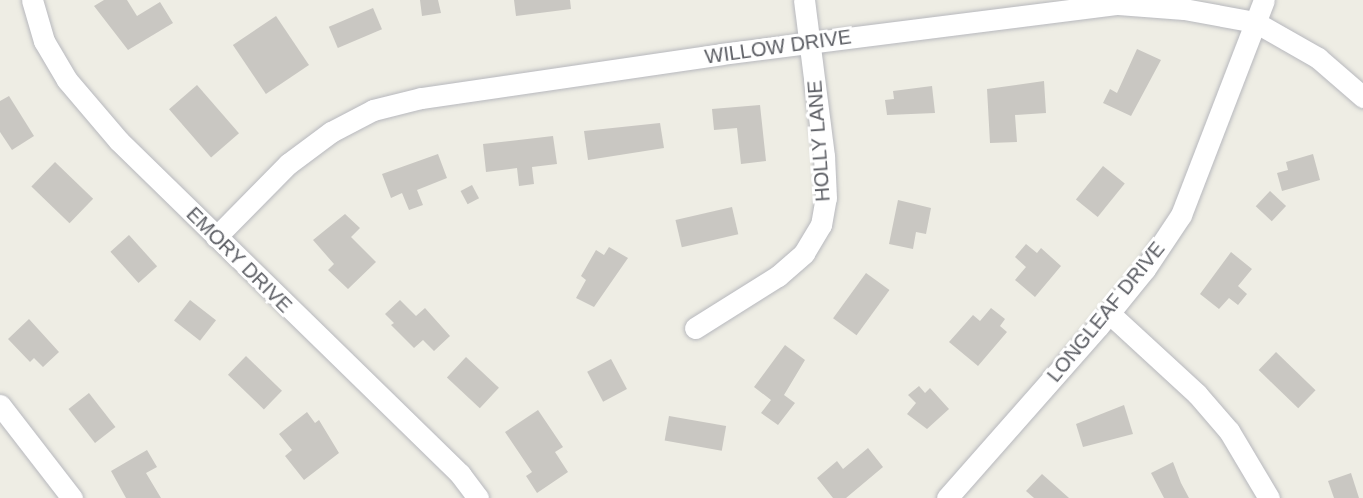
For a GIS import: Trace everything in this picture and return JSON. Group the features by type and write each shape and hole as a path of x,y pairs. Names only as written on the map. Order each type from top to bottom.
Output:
{"street":[{"name":"EMORY DRIVE","path":"32,0 44,41 67,80 119,141 460,474 478,498"},
{"name":"HOLLY LANE","path":"695,328 778,276 804,253 820,225 826,198 825,177 804,0"},
{"name":"LONGLEAF DRIVE","path":"947,498 1145,270 1180,215 1264,0"},
{"name":"WILLOW DRIVE","path":"216,237 288,164 331,132 373,110 432,96 810,42 1118,4 1184,9 1255,22 1318,58 1363,97"},
{"path":"1109,313 1197,394 1229,431 1269,498"},
{"path":"0,405 72,498"}],"building":[{"path":"104,0 127,0 137,16 160,2 173,23 128,50 94,6"},
{"path":"420,0 438,0 441,13 422,16"},
{"path":"514,0 570,0 571,9 516,16"},
{"path":"373,8 382,29 338,48 329,27"},
{"path":"276,16 309,65 266,94 233,45"},
{"path":"1137,49 1161,60 1131,116 1103,103 1110,89 1117,93"},
{"path":"1044,81 1046,113 1015,115 1017,142 990,143 987,89"},
{"path":"197,85 239,133 211,158 169,109"},
{"path":"932,86 935,113 887,115 885,100 894,99 893,91"},
{"path":"9,96 34,136 12,150 0,132 0,101"},
{"path":"760,105 766,161 741,164 737,128 714,130 712,109"},
{"path":"660,123 664,148 588,160 584,131"},
{"path":"553,136 557,164 532,167 534,184 519,186 517,168 486,172 483,144"},
{"path":"438,154 447,178 417,190 423,205 409,210 402,193 391,198 382,174"},
{"path":"1313,154 1320,180 1282,191 1277,173 1288,170 1286,162"},
{"path":"55,162 93,199 70,223 31,186"},
{"path":"1103,166 1125,184 1098,217 1076,199"},
{"path":"472,185 479,198 468,204 461,191"},
{"path":"1270,191 1286,206 1272,221 1256,206"},
{"path":"898,200 931,208 926,234 916,232 913,249 889,244"},
{"path":"732,207 738,234 682,247 675,220"},
{"path":"345,214 360,228 351,237 376,262 348,289 328,270 334,264 313,240"},
{"path":"129,235 157,266 139,283 110,252"},
{"path":"1026,244 1037,253 1041,248 1061,266 1035,297 1015,280 1026,267 1015,257"},
{"path":"609,247 628,258 594,307 576,298 586,280 581,276 596,250 604,255"},
{"path":"1231,252 1252,269 1238,286 1247,294 1238,305 1229,298 1219,309 1200,294"},
{"path":"866,273 889,290 857,335 833,318"},
{"path":"190,300 216,320 200,341 174,320"},
{"path":"400,300 416,316 425,308 450,336 434,351 423,340 414,348 391,325 394,323 385,314"},
{"path":"991,308 1005,319 1000,326 1007,332 978,366 949,342 973,315 980,321"},
{"path":"29,319 59,352 43,367 34,358 30,362 8,339"},
{"path":"785,345 805,360 784,395 795,403 778,425 761,413 771,400 754,387"},
{"path":"1276,352 1316,390 1298,408 1259,370"},
{"path":"246,356 282,391 264,409 228,375"},
{"path":"466,357 499,388 480,408 447,377"},
{"path":"611,359 627,389 603,402 587,372"},
{"path":"919,386 925,393 930,388 949,409 927,429 907,414 916,403 908,395"},
{"path":"89,393 115,427 95,443 69,409"},
{"path":"1124,405 1133,434 1083,447 1076,424"},
{"path":"538,410 563,447 555,452 568,472 537,493 526,476 532,472 505,432"},
{"path":"307,412 315,423 319,420 339,453 304,480 285,456 292,450 279,434"},
{"path":"669,416 726,426 722,451 665,441"},
{"path":"868,448 883,467 846,498 833,498 817,478 837,461 843,469"},
{"path":"147,450 157,467 146,473 161,498 126,498 111,471"},
{"path":"1173,462 1189,498 1164,498 1151,473"},
{"path":"1351,473 1359,498 1334,498 1328,481"},
{"path":"1042,474 1069,498 1034,498 1026,491"}]}
